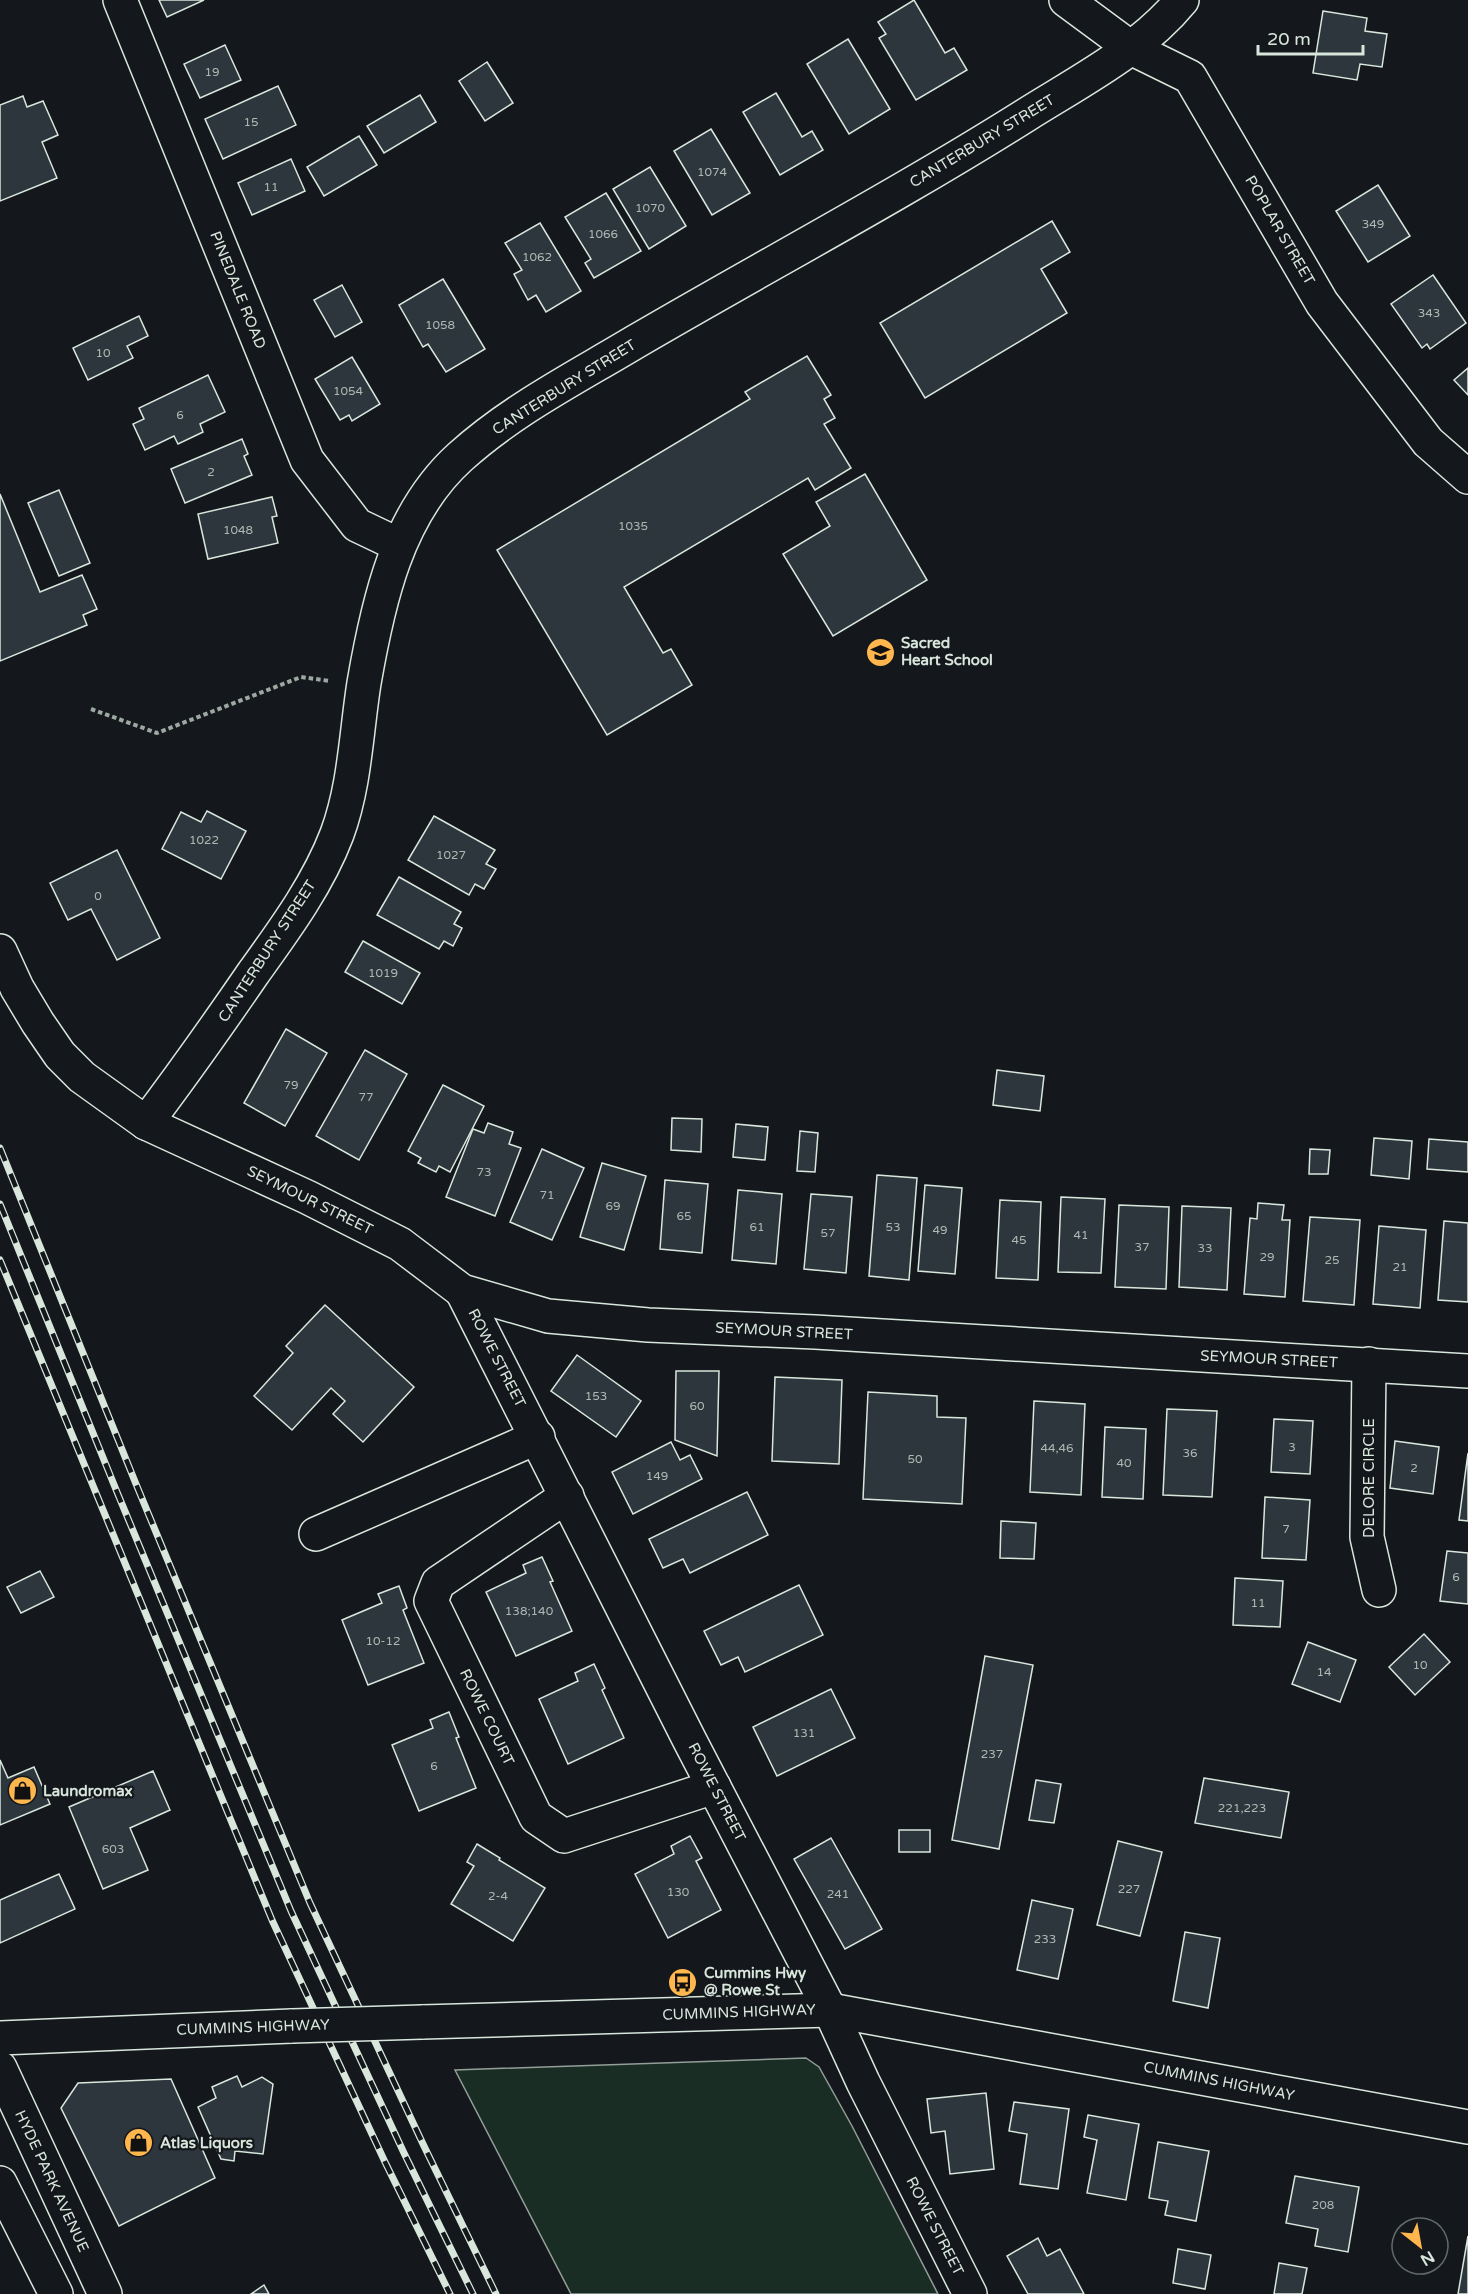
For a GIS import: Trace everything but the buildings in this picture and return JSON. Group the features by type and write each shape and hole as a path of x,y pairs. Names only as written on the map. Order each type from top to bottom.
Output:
{"street":[{"name":"PINEDALE ROAD","path":"120,0 307,460 357,525 399,545"},
{"name":"POPLAR STREET","path":"1066,0 1131,48 1190,77 1322,303 1428,442 1468,477"},
{"path":"1131,48 1182,0"},
{"name":"CANTERBURY STREET","path":"146,1123 195,1058 281,934 312,885 337,834 355,765 364,685 384,588 399,545 421,502 457,459 505,420 960,156 1131,48"},
{"name":"SEYMOUR STREET","path":"0,951 22,997 60,1055 82,1077 146,1123 307,1197 400,1244 462,1291 548,1316 648,1325 815,1332 1468,1371"},
{"name":"ROWE STREET","path":"462,1291 830,2010 856,2068 970,2294"},
{"name":"DELORE CIRCLE","path":"1370,1365 1366,1537 1379,1590"},
{"path":"316,1534 537,1437"},
{"name":"ROWE COURT","path":"567,1496 438,1583 431,1601 536,1816 564,1836 714,1787"},
{"name":"CUMMINS HIGHWAY","path":"0,2038 292,2026 830,2010 1468,2127"},
{"name":"HYDE PARK AVENUE","path":"0,2068 105,2294"},
{"path":"0,2183 56,2294"}],"path":[{"path":"91,709 157,733 301,677"}],"green space":[{"path":"806,2058 819,2067 852,2126 938,2294 571,2294 455,2070"}],"railway":[{"path":"0,1148 136,1484 310,1903 496,2294"},
{"path":"0,1204 291,1911 404,2153 473,2294"},
{"path":"0,1260 272,1920 385,2162 450,2294"}],"place":[{"name":"Sacred Heart School","path":"880,652"},
{"name":"Laundromax","path":"22,1791"},
{"name":"Cummins Hwy @ Rowe St","path":"683,1982"},
{"name":"Atlas Liquors","path":"139,2143"}]}
